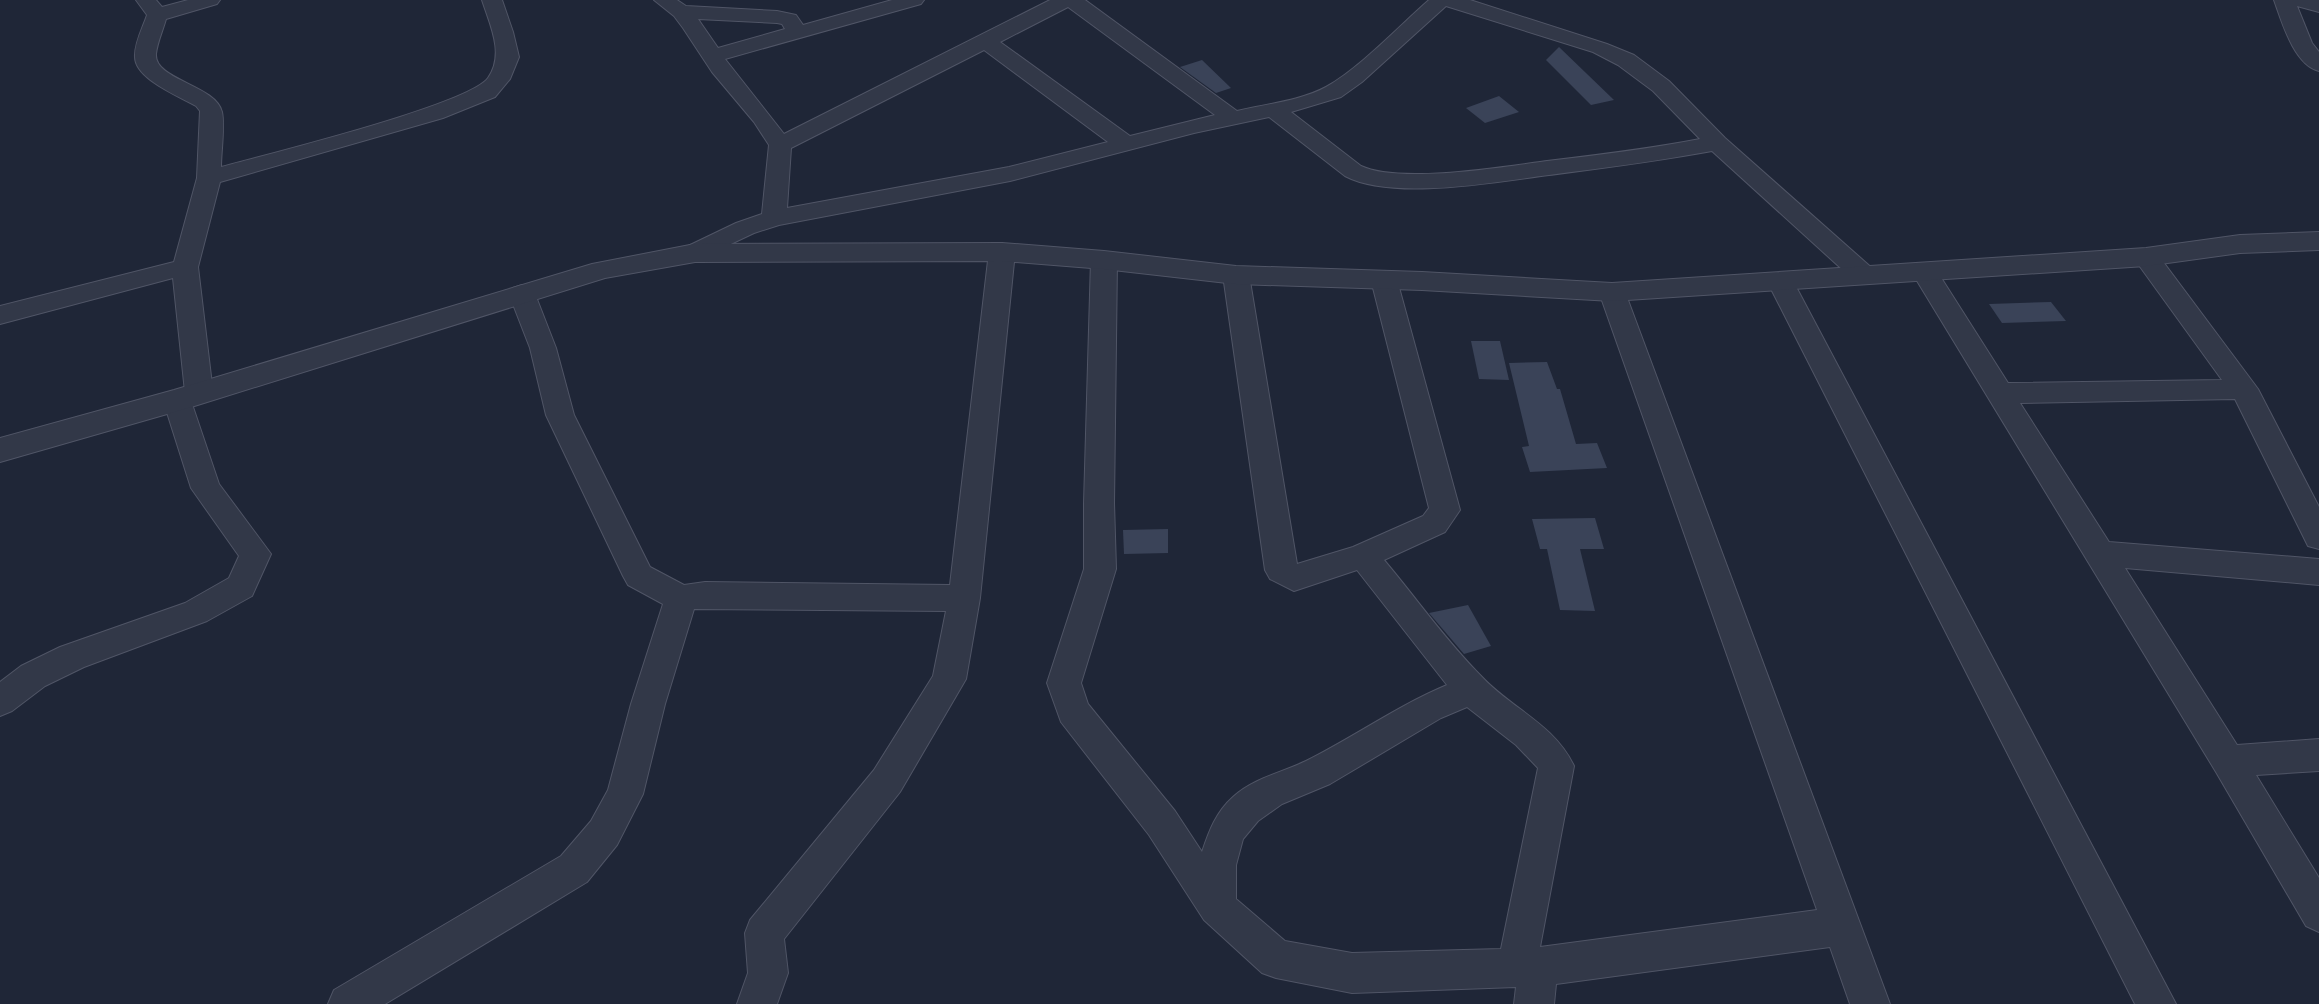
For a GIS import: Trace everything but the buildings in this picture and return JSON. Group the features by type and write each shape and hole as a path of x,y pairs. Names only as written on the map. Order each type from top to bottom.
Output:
{"street":[{"path":"0,701 33,676 72,657 196,612 241,587 255,554 206,488 188,396 185,267 208,178 211,111 204,101 157,75 147,66 145,55 152,8 210,0"},
{"path":"208,178 435,113 470,101 487,92 499,79 508,57 503,32 492,0"},
{"path":"672,6 793,17 914,0"},
{"path":"780,145 1066,0"},
{"path":"1072,0 1234,119"},
{"path":"695,253 745,228 774,218 1010,174 1192,127 1274,110 1333,92 1441,0"},
{"path":"1449,0 1600,48 1626,60 1661,86 1717,143 1864,275"},
{"path":"2284,0 2302,45 2319,64"},
{"path":"2297,0 2319,6"},
{"path":"672,6 764,120 780,145 774,218"},
{"path":"713,56 793,17"},
{"path":"985,41 1126,144"},
{"path":"1274,110 1353,171 1367,178 1393,181 1472,178 1658,154 1717,143"},
{"path":"0,450 188,396 602,270 695,253 1002,252 1104,260 1236,275 1612,292 2146,257 2240,244 2319,241"},
{"path":"757,1004 768,973 764,933 887,781 949,679 964,598 1002,252"},
{"path":"2146,257 2244,389 2319,537"},
{"path":"1104,260 1099,503 1100,569 1064,683 1073,711 1161,823 1217,907 1276,958 1352,973 1529,979 1842,926"},
{"path":"0,315 185,267"},
{"path":"1924,271 2228,760 2319,913"},
{"path":"1236,275 1281,570 1294,578 1363,556 1434,524 1445,510 1384,280"},
{"path":"1780,281 2156,1004"},
{"path":"1612,292 1870,1004"},
{"path":"522,294 543,348 560,415 639,576 681,598 705,595 964,598"},
{"path":"2001,393 2244,389"},
{"path":"2101,555 2319,572"},
{"path":"1363,556 1472,690 1538,744 1550,755 1556,766 1529,979"},
{"path":"348,1004 574,869 597,842 625,794 648,704 681,598"},
{"path":"1217,907 1217,865 1227,831 1245,809 1269,792 1317,773 1429,708 1472,690"},
{"path":"2228,760 2319,755"}]}
